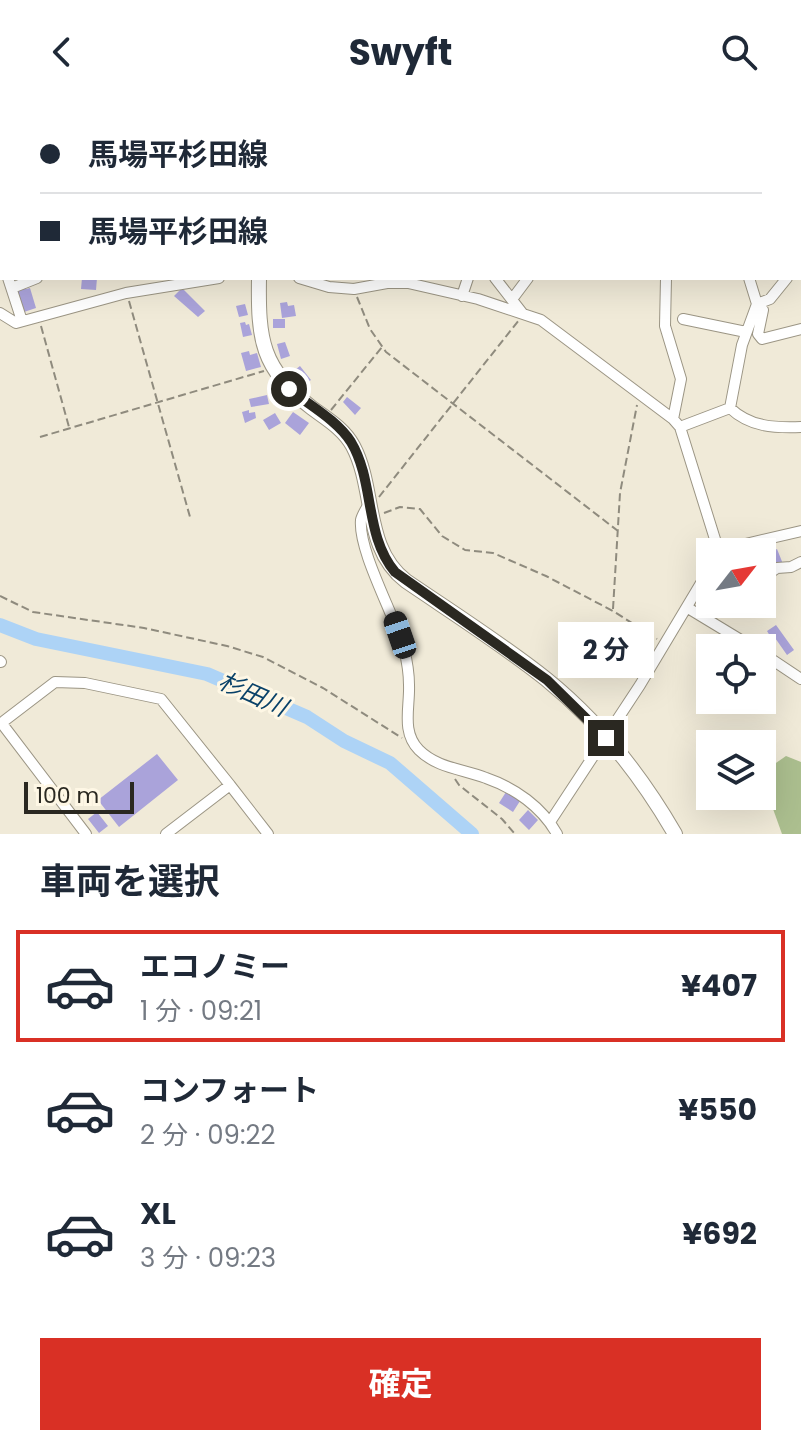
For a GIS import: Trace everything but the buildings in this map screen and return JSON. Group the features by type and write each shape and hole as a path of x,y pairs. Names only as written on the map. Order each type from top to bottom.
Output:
{"main road":[{"path":"259,280 260,331 273,368 289,389 343,432 355,449 381,551 395,572 547,680 606,738 675,834"}],"street":[{"path":"0,313 10,321 22,321 38,318 72,303 126,293 156,282 188,280"},
{"path":"311,280 329,287 354,289 408,280 541,320 676,423"},
{"path":"462,296 467,280"},
{"path":"497,280 523,314"},
{"path":"513,298 526,280"},
{"path":"666,280 665,326 681,379 676,423 716,538"},
{"path":"750,280 757,304 763,310 758,332 762,339 801,329"},
{"path":"730,408 746,332 757,304 770,299 785,280"},
{"path":"10,283 22,321"},
{"path":"683,319 746,332"},
{"path":"676,423 730,408"},
{"path":"730,408 750,423 801,427"},
{"path":"372,510 361,519 362,530 372,568 404,649 409,689 408,731 416,747 448,767 486,777 525,797 550,822 557,834"},
{"path":"773,538 801,531"},
{"path":"776,569 798,567"},
{"path":"550,822 696,593"},
{"path":"688,608 696,613"},
{"path":"704,618 731,634"},
{"path":"776,662 801,679"},
{"path":"86,834 3,725 4,721 55,682 85,683 161,699 268,834"},
{"path":"166,834 230,785"}],"path":[{"path":"354,289 370,329 382,347 618,531"},
{"path":"126,293 190,517"},
{"path":"523,314 375,502 372,510 400,507 420,509 442,536 465,550 493,553 546,576 613,611 665,645"},
{"path":"38,318 70,429"},
{"path":"326,418 382,347"},
{"path":"40,437 273,368"},
{"path":"613,611 620,493 636,407 642,397"},
{"path":"0,596 33,612 144,628 263,657 323,688 416,747"},
{"path":"448,767 459,785 502,819 515,834"}],"green space":[{"path":"786,756 801,762 801,834 782,834 773,810 776,810 776,763"}],"waterway":[{"name":"杉田川","path":"0,625 36,639 207,674 307,717 344,741 390,763 472,834"}],"route":[{"path":"289,389 338,427 355,449 381,551 395,572 547,680 606,738"}]}
